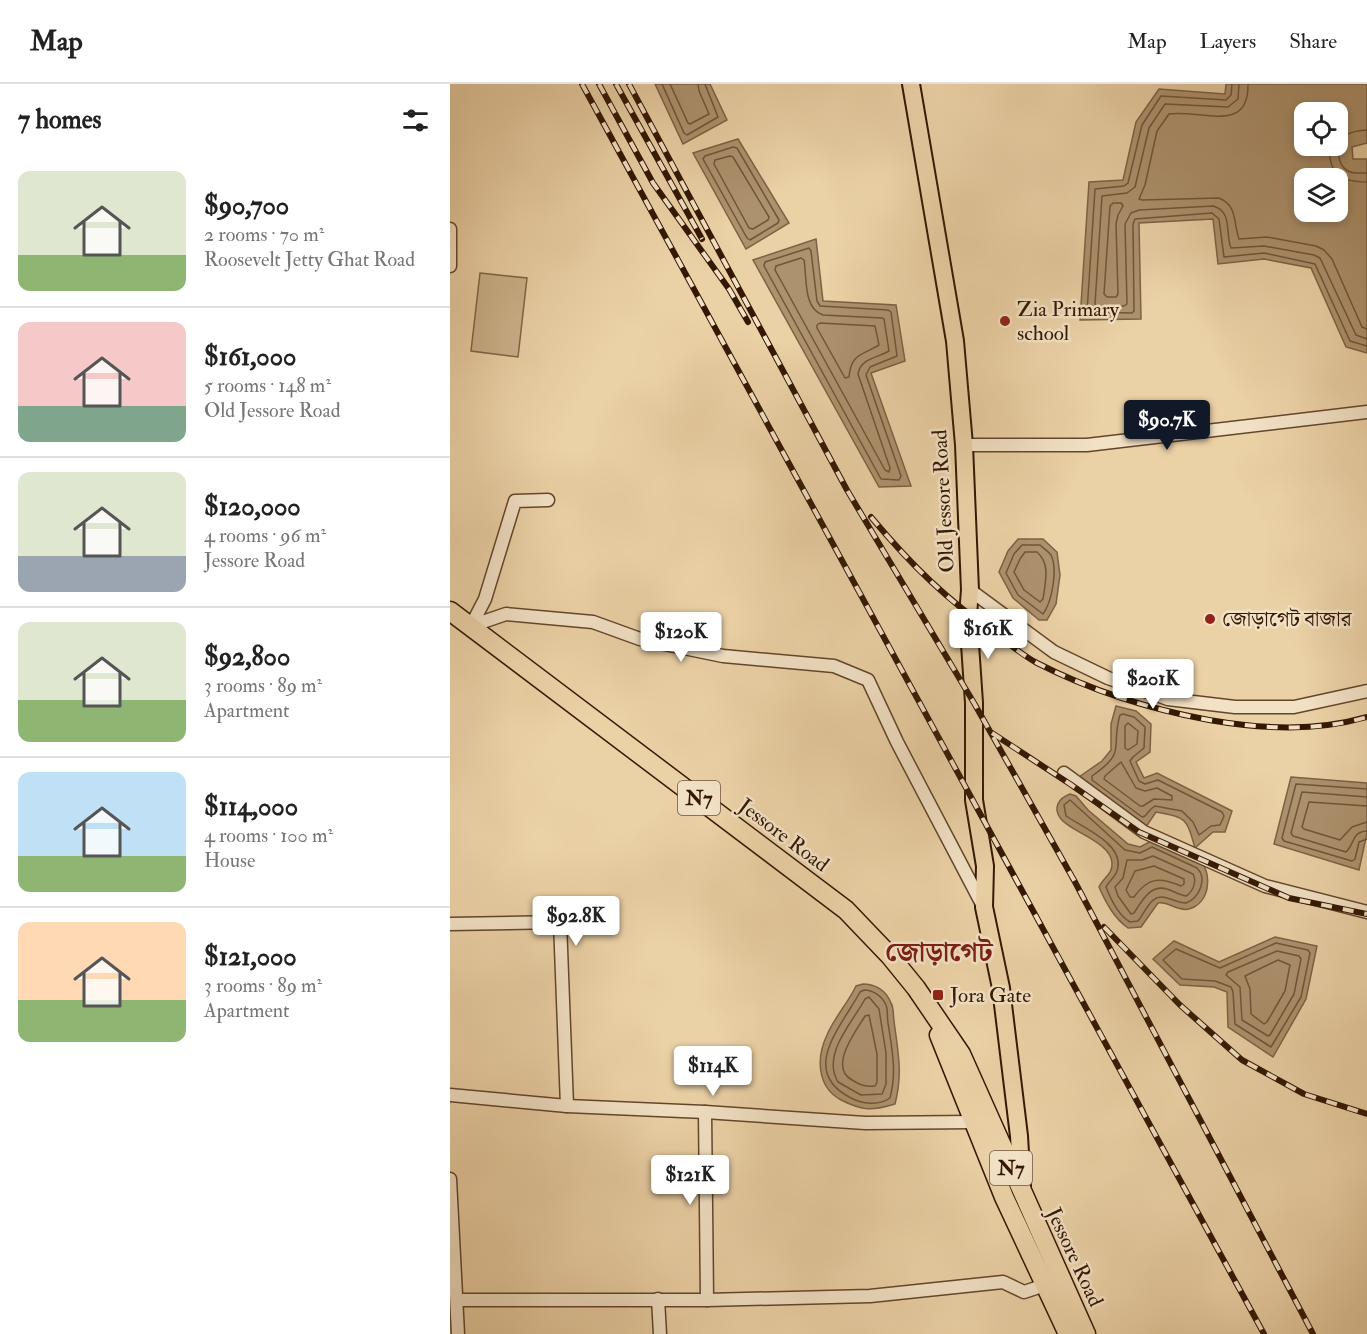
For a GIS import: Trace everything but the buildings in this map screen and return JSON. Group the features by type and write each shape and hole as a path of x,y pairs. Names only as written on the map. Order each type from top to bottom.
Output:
{"highway":[{"name":"Jessore Road","path":"450,611 846,910 890,956 961,1054 1086,1334"},
{"name":"Jessore Road","path":"928,1006 1023,1240 1068,1334"}],"main road":[{"name":"Old Jessore Road","path":"911,84 955,341 964,445 970,590 968,615 974,703 974,800 985,866 984,907 1001,988 1019,1136 1023,1240"}],"street":[{"path":"450,229 450,266"},
{"path":"964,445 1087,445 1367,412"},
{"path":"471,626 485,599 515,501 548,500"},
{"path":"970,590 1054,652 1108,678 1168,699 1235,707 1294,707 1367,692"},
{"path":"471,626 506,614 593,622 640,639 723,656 834,666 868,680 897,742 984,907"},
{"path":"1064,773 1144,832 1265,886 1367,912"},
{"path":"450,924 560,922 567,1106"},
{"path":"450,1095 567,1106 705,1112 865,1123 974,1122"},
{"path":"705,1112 707,1300"},
{"path":"450,1179 458,1334"},
{"path":"457,1300 707,1300 870,1296 1003,1282 1024,1292 1045,1285"},
{"path":"658,1299 660,1334"}],"shaded area":[{"path":"480,273 527,278 518,357 471,351"}],"water":[{"path":"655,84 710,84 727,120 683,144"},
{"path":"1226,84 1367,84 1367,143 1352,147 1353,159 1367,159 1367,353 1346,347 1311,268 1264,259 1218,264 1213,219 1139,223 1141,319 1080,320 1089,182 1123,180 1136,122 1159,89 1225,94"},
{"path":"738,139 789,223 746,249 693,153"},
{"path":"816,239 823,301 896,305 905,361 871,373 911,486 879,487 753,260"},
{"path":"1018,539 1043,539 1057,552 1060,575 1056,604 1047,620 1039,620 1013,598 999,572 1008,551"},
{"path":"1116,706 1136,711 1151,724 1150,752 1136,762 1144,778 1157,773 1232,811 1225,832 1213,832 1195,848 1187,825 1180,818 1156,812 1146,827 1079,777 1102,761 1111,750 1111,724"},
{"path":"1291,777 1367,783 1367,833 1359,870 1274,844"},
{"path":"1070,794 1076,796 1088,810 1128,844 1140,847 1153,840 1201,862 1208,881 1201,901 1196,906 1185,910 1158,903 1141,927 1128,928 1123,924 1111,910 1099,887 1111,870 1110,856 1098,843 1066,824 1058,815 1058,804"},
{"path":"1275,937 1317,946 1306,999 1273,1057 1228,1027 1227,992 1214,987 1180,985 1153,959 1174,941 1219,962"},
{"path":"863,984 880,989 889,998 893,1009 898,1053 899,1082 895,1104 874,1109 855,1106 833,1094 823,1080 820,1062 823,1044 830,1029 856,986"}],"railway":[{"path":"582,84 1264,1334"},
{"path":"599,84 653,183 729,289 748,322"},
{"path":"616,84 702,239"},
{"path":"629,84 847,490 974,703 1075,882 1313,1334"},
{"path":"871,517 916,567 963,610 1032,660 1079,682 1143,705 1229,723 1288,728 1328,725 1367,717"},
{"path":"992,733 1139,832 1289,898 1367,914"},
{"path":"1104,927 1180,1005 1242,1060 1304,1094 1367,1114"}],"place":[{"name":"Zia Primary school","path":"1005,321"},
{"name":"জোড়াগেট বাজার","path":"1210,619"},
{"name":"Jora Gate","path":"938,995"}],"district":[{"name":"জোড়াগেট","path":"939,952"}]}
